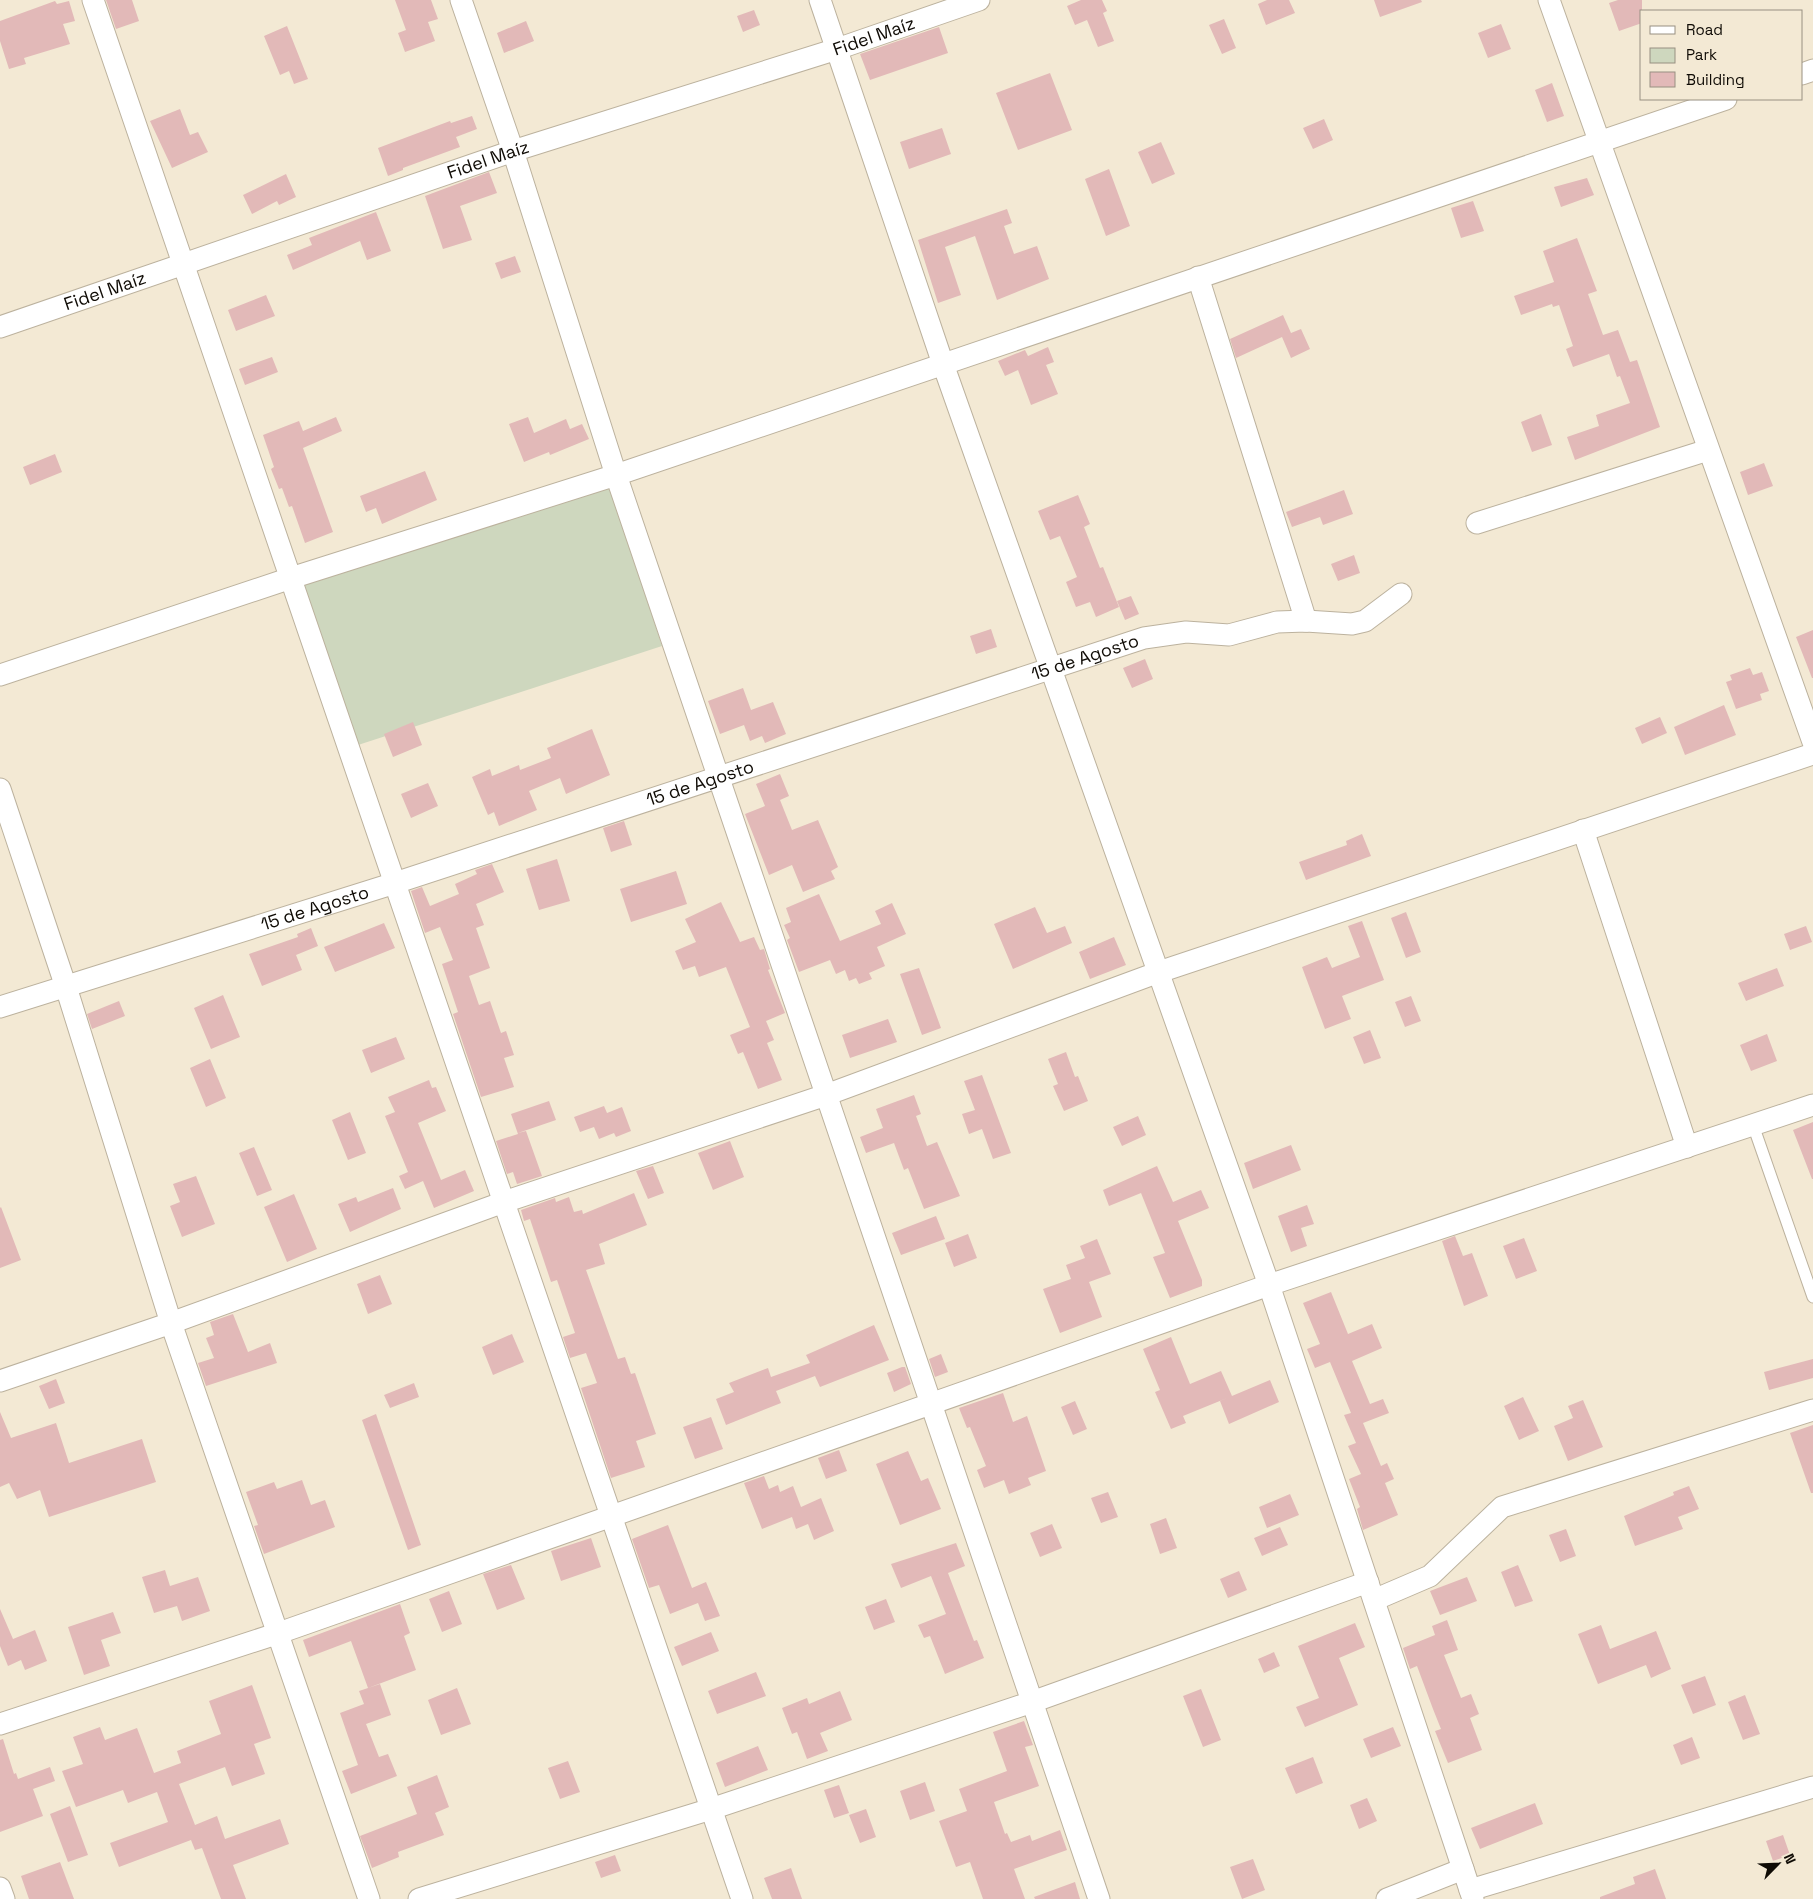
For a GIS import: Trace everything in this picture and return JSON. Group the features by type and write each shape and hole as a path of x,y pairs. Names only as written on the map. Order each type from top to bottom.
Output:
{"street":[{"path":"93,0 742,1899"},
{"path":"461,0 513,151 616,475 1099,1899"},
{"path":"820,0 943,364 1269,1285 1471,1894 1813,1787"},
{"name":"Fidel Maíz","path":"0,327 513,151 837,48 979,0"},
{"path":"1549,0 1813,742"},
{"path":"0,675 291,578 616,475 1599,140 1723,100"},
{"path":"1198,277 1306,621"},
{"path":"1476,523 1708,450"},
{"name":"15 de Agosto","path":"0,1007 395,883 1144,638 1186,632 1228,635 1278,622 1306,621 1352,624 1365,622 1401,594"},
{"path":"0,1381 171,1323 504,1202 826,1095 1158,972 1813,754"},
{"path":"0,789 66,987 171,1323 276,1634 369,1899"},
{"path":"1583,830 1687,1147"},
{"path":"0,1724 276,1634 610,1515 1269,1285 1813,1105"},
{"path":"419,1899 711,1809 1371,1591 1430,1576 1502,1507 1813,1410"},
{"path":"1387,1899 1463,1869"},
{"path":"0,1888 4,1899"}],"lane":[{"path":"1753,1125 1813,1297"}],"green space":[{"path":"610,483 662,646 355,746 300,579"}],"building":[{"path":"106,0 132,0 139,21 116,29"},
{"path":"395,0 431,0 438,19 428,22 435,41 405,52 398,33 406,30"},
{"path":"1081,0 1102,0 1107,11 1103,13 1114,41 1098,47 1087,20 1075,25 1067,6"},
{"path":"1267,0 1289,0 1295,13 1266,25 1258,4"},
{"path":"1374,0 1421,0 1422,2 1380,17"},
{"path":"1618,0 1642,0 1640,24 1619,31 1609,3"},
{"path":"55,1 57,4 69,1 75,21 63,24 70,44 24,58 26,64 9,69 0,41 0,21"},
{"path":"754,10 760,25 743,32 737,16"},
{"path":"1224,19 1236,48 1222,54 1209,25"},
{"path":"526,21 534,41 504,53 497,33"},
{"path":"1501,24 1511,49 1488,58 1478,33"},
{"path":"287,26 308,79 294,84 289,71 280,75 264,36"},
{"path":"939,27 948,53 870,80 860,54"},
{"path":"1050,73 1072,130 1018,150 996,93"},
{"path":"1552,83 1564,116 1547,122 1535,90"},
{"path":"180,109 190,135 198,132 208,152 172,168 150,121"},
{"path":"472,116 477,129 456,137 460,147 403,168 403,170 388,176 378,148 450,121 451,123"},
{"path":"1324,119 1333,140 1313,149 1303,128"},
{"path":"942,128 951,154 909,169 900,142"},
{"path":"1161,142 1175,174 1152,184 1138,152"},
{"path":"1109,169 1130,226 1106,236 1085,179"},
{"path":"489,172 497,193 460,206 472,240 443,249 425,196"},
{"path":"286,174 296,197 279,205 277,201 252,214 243,195"},
{"path":"1587,178 1594,195 1561,207 1554,187"},
{"path":"1473,201 1484,231 1461,238 1451,208"},
{"path":"1007,209 1012,223 1004,226 1014,254 1037,246 1049,279 997,300 975,236 945,247 961,295 938,303 918,240"},
{"path":"376,212 391,251 367,260 360,241 293,270 287,255 312,245 309,238"},
{"path":"1577,238 1597,291 1588,294 1603,335 1618,330 1630,362 1637,360 1660,427 1575,460 1567,437 1599,426 1596,415 1630,403 1620,376 1617,377 1609,354 1573,367 1566,349 1573,346 1559,305 1553,307 1552,304 1521,315 1514,296 1554,282 1543,251"},
{"path":"515,256 521,272 501,279 495,263"},
{"path":"266,295 275,316 236,331 228,310"},
{"path":"1283,315 1291,333 1301,329 1310,349 1291,358 1282,337 1236,358 1230,339"},
{"path":"1048,347 1054,362 1046,365 1058,394 1031,405 1018,370 1005,376 998,361 1025,350 1028,356"},
{"path":"272,357 278,372 245,385 239,369"},
{"path":"1541,414 1552,445 1532,452 1521,422"},
{"path":"336,417 342,431 303,448 333,532 305,543 292,506 289,507 282,488 279,489 271,469 274,467 263,435 299,421 303,431"},
{"path":"528,417 534,433 566,419 570,429 582,424 589,439 550,455 549,452 524,462 509,424"},
{"path":"55,454 62,472 30,485 23,467"},
{"path":"1764,463 1773,486 1748,495 1740,472"},
{"path":"425,471 437,500 382,524 376,508 366,512 360,496"},
{"path":"1344,490 1353,514 1323,525 1320,517 1292,527 1286,512"},
{"path":"1078,495 1090,524 1084,527 1100,568 1103,567 1119,607 1096,617 1090,602 1076,607 1066,582 1077,577 1060,536 1050,540 1038,511"},
{"path":"1354,555 1360,573 1338,581 1331,564"},
{"path":"1131,596 1139,614 1125,620 1117,601"},
{"path":"991,629 997,647 976,654 970,636"},
{"path":"1813,630 1813,678 1812,678 1796,637"},
{"path":"1145,659 1153,679 1132,688 1123,668"},
{"path":"1750,668 1753,675 1762,672 1769,691 1760,694 1762,700 1736,709 1726,682 1732,680 1730,675"},
{"path":"743,688 751,710 773,702 786,734 765,743 762,736 750,741 744,725 720,734 708,701"},
{"path":"1724,705 1736,735 1685,755 1674,727"},
{"path":"1660,717 1667,733 1642,744 1635,728"},
{"path":"413,722 422,745 393,757 384,734"},
{"path":"592,729 610,775 566,794 560,778 529,791 537,810 499,826 494,812 488,815 472,777 490,769 492,776 519,765 520,770 551,758 547,748"},
{"path":"780,774 789,796 780,800 792,830 818,820 838,867 831,871 835,879 803,892 792,865 769,875 745,814 765,806 756,784"},
{"path":"428,783 438,806 411,818 401,794"},
{"path":"624,821 632,845 611,852 603,828"},
{"path":"1362,834 1371,856 1306,880 1299,862 1347,845 1346,841"},
{"path":"557,859 570,901 539,910 526,869"},
{"path":"492,864 504,892 476,904 484,925 476,928 490,968 469,976 479,1005 490,1001 501,1033 506,1031 514,1055 504,1058 514,1087 481,1097 453,1014 458,1012 442,964 453,960 440,927 425,933 411,891 422,887 430,906 459,894 455,884 477,874 475,870"},
{"path":"676,871 687,904 631,922 620,889"},
{"path":"819,894 840,941 881,924 875,911 892,903 906,934 877,947 885,966 869,973 872,979 859,984 856,978 849,981 845,970 836,974 830,960 799,972 787,940 790,938 784,925 791,922 786,908"},
{"path":"721,902 740,942 754,937 760,950 764,949 770,969 768,970 785,1013 766,1021 774,1040 767,1043 782,1080 758,1089 743,1052 738,1054 730,1035 750,1027 726,967 699,977 695,966 683,970 675,951 696,942 685,919"},
{"path":"1035,907 1047,933 1065,926 1072,943 1013,969 994,924"},
{"path":"1406,912 1421,952 1406,958 1391,918"},
{"path":"1362,921 1384,980 1342,996 1351,1019 1325,1029 1302,967 1327,957 1332,968 1360,957 1348,926"},
{"path":"384,923 395,948 335,972 324,947"},
{"path":"1806,926 1812,942 1790,950 1784,934"},
{"path":"311,928 318,946 296,955 302,970 262,986 249,954 298,937 297,934"},
{"path":"1114,937 1126,965 1090,979 1079,952"},
{"path":"919,968 941,1028 922,1035 900,974"},
{"path":"1777,968 1784,986 1746,1001 1738,983"},
{"path":"223,995 240,1037 211,1049 194,1008"},
{"path":"1411,996 1421,1021 1405,1027 1395,1002"},
{"path":"119,1001 125,1016 92,1029 87,1014"},
{"path":"888,1019 897,1042 850,1058 842,1035"},
{"path":"1370,1030 1381,1058 1364,1064 1353,1037"},
{"path":"1767,1034 1777,1061 1751,1071 1740,1045"},
{"path":"396,1037 405,1059 371,1073 362,1050"},
{"path":"1066,1052 1075,1077 1078,1076 1088,1101 1064,1111 1053,1086 1058,1084 1048,1059"},
{"path":"210,1059 226,1098 206,1107 190,1068"},
{"path":"982,1075 1011,1153 993,1159 982,1129 969,1134 962,1114 975,1110 964,1081"},
{"path":"429,1080 432,1088 436,1087 446,1111 418,1123 441,1180 465,1170 474,1191 434,1208 423,1181 405,1189 399,1176 408,1172 385,1116 395,1112 388,1097"},
{"path":"914,1095 921,1114 916,1116 927,1146 937,1142 960,1196 924,1209 908,1168 904,1170 894,1143 866,1153 860,1137 883,1128 876,1109"},
{"path":"549,1101 556,1120 518,1133 526,1131 542,1176 517,1184 513,1172 507,1174 496,1141 518,1134 511,1114"},
{"path":"604,1106 607,1113 622,1107 631,1131 616,1137 614,1133 599,1139 594,1127 580,1132 574,1117"},
{"path":"350,1112 366,1153 348,1160 332,1120"},
{"path":"1138,1116 1146,1135 1122,1146 1113,1127"},
{"path":"1813,1122 1813,1179 1812,1179 1793,1130"},
{"path":"730,1141 744,1177 713,1190 698,1153"},
{"path":"1291,1145 1301,1170 1253,1189 1244,1163"},
{"path":"254,1147 272,1190 257,1196 239,1153"},
{"path":"653,1166 664,1193 648,1199 636,1171"},
{"path":"1157,1166 1173,1202 1201,1190 1209,1208 1178,1221 1202,1280 1202,1286 1170,1298 1153,1257 1165,1253 1141,1193 1109,1206 1103,1190"},
{"path":"196,1176 215,1224 182,1237 170,1206 180,1202 173,1184"},
{"path":"393,1188 401,1209 350,1232 338,1204 356,1197 358,1202"},
{"path":"634,1193 647,1225 599,1244 605,1264 586,1270 618,1359 625,1357 631,1374 635,1373 656,1434 636,1441 645,1467 611,1478 581,1388 597,1383 586,1353 570,1358 563,1337 575,1333 557,1280 551,1282 530,1219 524,1221 521,1210 555,1198 556,1202 569,1197 574,1212 582,1210 583,1214"},
{"path":"294,1194 317,1249 287,1262 264,1207"},
{"path":"1307,1205 1314,1224 1301,1228 1307,1246 1291,1252 1278,1216"},
{"path":"0,1208 21,1260 0,1268"},
{"path":"936,1216 945,1239 901,1255 892,1233"},
{"path":"968,1234 977,1258 954,1267 945,1243"},
{"path":"1455,1236 1463,1256 1472,1253 1488,1296 1464,1306 1442,1241"},
{"path":"1524,1238 1537,1271 1516,1279 1503,1246"},
{"path":"1097,1239 1111,1274 1089,1282 1102,1317 1060,1333 1043,1289 1071,1279 1066,1265 1085,1258 1080,1246"},
{"path":"380,1275 392,1304 368,1314 357,1284"},
{"path":"1331,1292 1348,1334 1372,1324 1382,1348 1352,1361 1370,1404 1383,1399 1389,1413 1363,1423 1381,1466 1387,1463 1394,1479 1385,1483 1398,1515 1363,1530 1357,1509 1360,1507 1349,1479 1361,1474 1348,1446 1356,1443 1344,1415 1351,1413 1330,1362 1315,1368 1307,1349 1320,1344 1303,1303"},
{"path":"233,1314 248,1352 270,1343 277,1363 206,1386 198,1363 214,1358 206,1338 214,1335 210,1322"},
{"path":"874,1325 889,1360 820,1387 815,1376 776,1391 781,1403 726,1425 716,1399 734,1392 729,1383 768,1368 771,1377 810,1363 806,1355"},
{"path":"512,1334 524,1362 493,1375 482,1347"},
{"path":"1171,1337 1190,1384 1221,1371 1232,1396 1183,1416 1186,1423 1171,1429 1155,1392 1160,1390 1143,1349"},
{"path":"941,1354 948,1372 935,1377 929,1359"},
{"path":"1813,1359 1813,1378 1769,1390 1764,1372"},
{"path":"905,1367 911,1384 894,1392 887,1373"},
{"path":"56,1379 65,1403 49,1409 39,1386"},
{"path":"1270,1380 1279,1402 1229,1424 1220,1401"},
{"path":"414,1383 419,1397 390,1408 384,1395"},
{"path":"1003,1393 1013,1422 1027,1416 1046,1471 1028,1478 1031,1485 1009,1494 1004,1480 984,1488 977,1470 986,1466 970,1427 967,1428 959,1408"},
{"path":"1523,1397 1539,1431 1519,1440 1504,1406"},
{"path":"1583,1400 1603,1447 1568,1461 1554,1426 1573,1418 1568,1406"},
{"path":"1075,1401 1087,1429 1073,1435 1061,1407"},
{"path":"0,1412 11,1438 56,1423 69,1463 142,1439 156,1482 49,1517 40,1490 17,1499 9,1483 0,1487"},
{"path":"376,1414 421,1545 408,1550 362,1420"},
{"path":"711,1417 723,1449 695,1459 683,1427"},
{"path":"1813,1425 1813,1493 1811,1493 1790,1433"},
{"path":"839,1450 847,1471 826,1479 818,1458"},
{"path":"908,1451 921,1481 928,1478 941,1509 900,1525 876,1464"},
{"path":"764,1476 769,1489 778,1485 780,1492 793,1486 801,1507 821,1498 834,1531 814,1540 808,1524 796,1529 792,1517 762,1529 744,1483"},
{"path":"302,1480 311,1505 325,1500 335,1527 264,1554 254,1526 258,1525 246,1492 274,1482 277,1489"},
{"path":"1689,1486 1699,1509 1678,1517 1683,1529 1635,1546 1624,1516 1674,1495 1673,1492"},
{"path":"1108,1492 1118,1517 1101,1523 1091,1498"},
{"path":"1290,1494 1299,1515 1267,1528 1259,1507"},
{"path":"1166,1518 1177,1548 1160,1554 1150,1524"},
{"path":"1052,1524 1062,1548 1040,1557 1030,1533"},
{"path":"668,1525 692,1588 706,1582 720,1616 705,1621 698,1603 670,1614 659,1585 649,1588 632,1539"},
{"path":"1280,1527 1288,1545 1262,1556 1254,1538"},
{"path":"1566,1529 1576,1556 1560,1562 1549,1535"},
{"path":"591,1538 601,1567 561,1581 551,1551"},
{"path":"956,1543 965,1566 948,1573 974,1641 977,1640 984,1658 945,1674 930,1636 924,1638 918,1625 946,1614 931,1576 901,1588 891,1564"},
{"path":"511,1565 525,1599 497,1610 483,1574"},
{"path":"1518,1565 1533,1601 1515,1607 1501,1572"},
{"path":"165,1570 170,1586 198,1577 210,1611 182,1621 177,1606 154,1613 142,1577"},
{"path":"1239,1571 1247,1590 1228,1598 1220,1579"},
{"path":"1467,1577 1477,1601 1440,1615 1430,1591"},
{"path":"449,1591 462,1624 442,1632 429,1599"},
{"path":"886,1599 895,1622 874,1630 865,1607"},
{"path":"400,1604 410,1633 404,1636 416,1670 368,1688 351,1641 309,1657 303,1640"},
{"path":"0,1609 13,1639 35,1630 47,1661 25,1670 21,1660 8,1666 0,1646"},
{"path":"113,1612 121,1633 101,1640 110,1666 84,1675 68,1627"},
{"path":"1447,1620 1458,1650 1444,1655 1461,1698 1471,1694 1479,1714 1470,1718 1482,1750 1448,1763 1435,1731 1441,1729 1417,1666 1410,1669 1403,1648 1435,1635 1432,1626"},
{"path":"1355,1623 1365,1647 1339,1658 1358,1705 1305,1727 1296,1707 1319,1698 1298,1646"},
{"path":"1601,1625 1610,1649 1656,1631 1671,1669 1651,1678 1646,1665 1598,1684 1578,1634"},
{"path":"711,1632 719,1651 682,1666 674,1647"},
{"path":"1274,1652 1280,1666 1264,1673 1258,1659"},
{"path":"756,1672 766,1696 717,1714 708,1691"},
{"path":"1705,1676 1716,1705 1693,1714 1681,1685"},
{"path":"380,1684 391,1715 366,1724 379,1757 388,1754 397,1776 351,1794 342,1771 358,1765 340,1713 364,1704 359,1691"},
{"path":"252,1685 271,1738 254,1744 265,1774 232,1786 225,1767 179,1784 195,1825 217,1816 225,1839 280,1819 289,1844 233,1865 246,1899 221,1899 202,1848 195,1850 191,1840 119,1867 110,1843 168,1822 157,1792 128,1803 123,1790 76,1807 62,1771 83,1764 73,1737 100,1727 105,1740 137,1728 154,1773 181,1763 177,1751 221,1734 209,1701"},
{"path":"457,1688 471,1724 441,1735 428,1700"},
{"path":"1201,1689 1221,1740 1203,1747 1183,1696"},
{"path":"840,1691 852,1720 820,1733 828,1751 807,1759 797,1732 792,1734 782,1708 807,1698 809,1704"},
{"path":"1745,1695 1760,1734 1743,1740 1728,1702"},
{"path":"1024,1721 1033,1745 1025,1747 1039,1786 994,1802 1005,1834 1007,1833 1011,1842 1030,1835 1032,1841 1060,1830 1067,1850 1014,1869 1025,1899 983,1899 970,1862 956,1867 939,1821 967,1811 959,1789 1007,1771 993,1732"},
{"path":"1393,1727 1401,1746 1371,1758 1363,1739"},
{"path":"1692,1737 1700,1758 1681,1765 1673,1745"},
{"path":"3,1739 14,1774 16,1773 18,1779 50,1767 55,1781 33,1789 43,1816 0,1832 0,1740"},
{"path":"758,1746 768,1770 725,1787 716,1763"},
{"path":"1313,1757 1323,1783 1296,1794 1285,1768"},
{"path":"568,1761 580,1792 560,1799 548,1768"},
{"path":"437,1775 449,1807 435,1813 444,1835 398,1852 399,1857 372,1868 360,1836 417,1814 407,1787"},
{"path":"925,1782 935,1811 910,1820 900,1791"},
{"path":"839,1785 849,1813 834,1818 824,1790"},
{"path":"1367,1798 1377,1821 1359,1829 1350,1805"},
{"path":"1535,1803 1543,1824 1480,1849 1471,1828"},
{"path":"70,1806 88,1855 68,1862 50,1814"},
{"path":"866,1809 876,1837 860,1843 849,1815"},
{"path":"1783,1835 1790,1855 1773,1861 1766,1841"},
{"path":"615,1855 621,1871 601,1878 595,1862"},
{"path":"1253,1859 1265,1890 1242,1899 1230,1867"},
{"path":"60,1862 74,1899 29,1899 21,1876"},
{"path":"791,1868 802,1899 772,1899 764,1878"},
{"path":"1655,1869 1666,1899 1600,1899 1600,1897 1635,1884 1633,1877"},
{"path":"1075,1882 1080,1899 1035,1899 1034,1897"}]}
